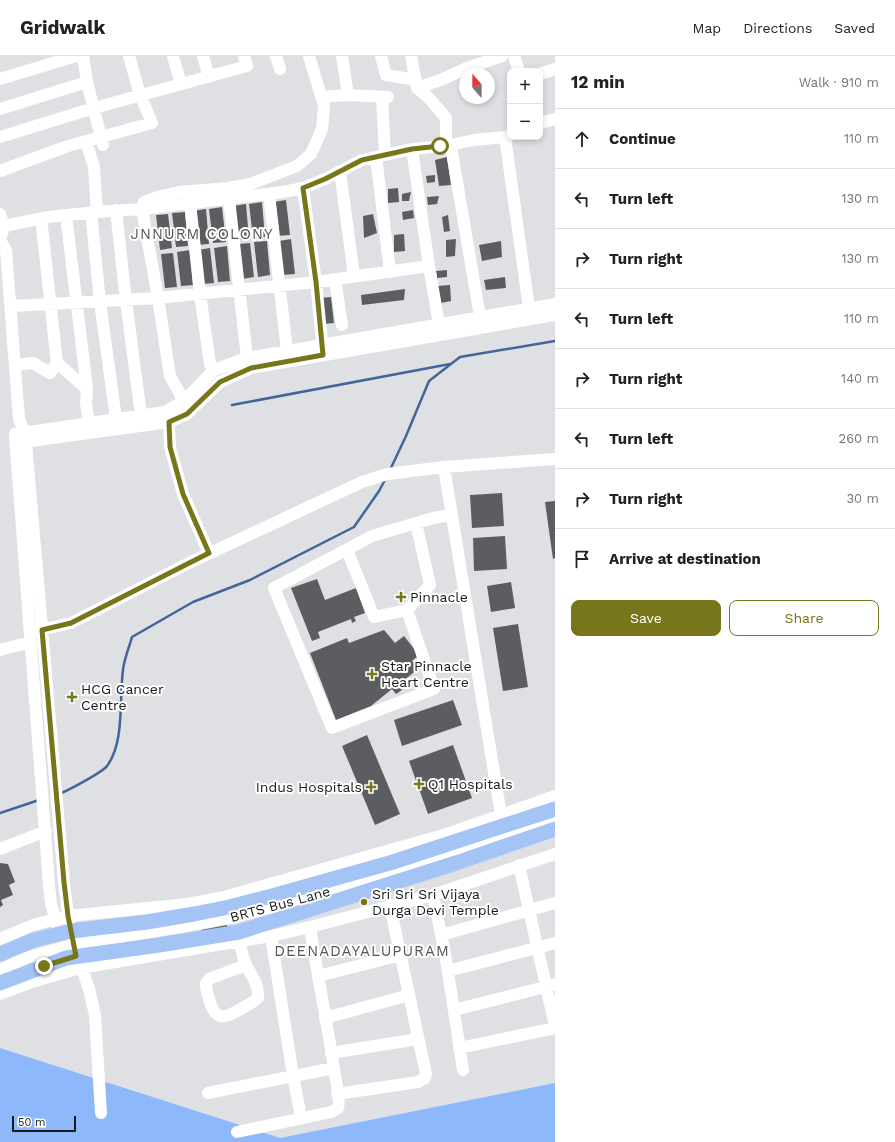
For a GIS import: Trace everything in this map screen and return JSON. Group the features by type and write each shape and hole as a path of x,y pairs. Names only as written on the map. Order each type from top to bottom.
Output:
{"main road":[{"path":"0,983 70,947 146,922 229,907 330,881 401,860 555,809"},
{"path":"0,954 34,940 70,947 159,945 239,932 555,829"}],"street":[{"path":"0,79 76,56"},
{"path":"83,56 87,82 102,141"},
{"path":"0,171 68,146 86,141 102,141 152,123 140,95 128,56"},
{"path":"172,56 181,84"},
{"path":"203,56 209,76"},
{"path":"0,137 94,108 247,66 244,56"},
{"path":"276,56 280,69"},
{"path":"184,401 170,376 142,209 144,202 157,197 179,192 228,188 250,184 297,166 311,154 322,129 324,106 309,56"},
{"path":"342,56 348,96"},
{"path":"381,56 386,75 416,84 443,79 467,68 502,56"},
{"path":"411,56 416,84 446,118 446,146 452,152 480,317"},
{"path":"514,56 518,68"},
{"path":"543,73 555,69"},
{"path":"0,109 87,82"},
{"path":"321,97 385,97 381,156 390,272"},
{"path":"543,123 554,123"},
{"path":"4,226 41,218 116,210 142,209 269,194 303,188 362,160 412,149 446,146 474,140 507,136"},
{"path":"508,140 529,308"},
{"path":"86,141 94,167 94,212 100,302 116,419"},
{"path":"412,149 439,324"},
{"path":"340,171 354,276"},
{"path":"303,188 316,282 323,350"},
{"path":"269,194 278,286 287,351"},
{"path":"229,199 247,358"},
{"path":"190,203 200,294 210,364 214,370"},
{"path":"116,210 141,415"},
{"path":"0,214 4,226 1,240 6,250 3,259 11,306 21,438 35,635 43,799 51,904 89,989 94,1015 100,1113"},
{"path":"66,215 87,389 86,403 89,423"},
{"path":"15,365 33,364 50,373 57,363 52,304 41,218"},
{"path":"11,306 126,301 200,294 316,282 429,266"},
{"path":"335,279 342,325"},
{"path":"21,438 169,422 187,414 220,382 251,368 439,324 555,304"},
{"path":"21,438 89,423 165,412 184,401 214,370 247,358 287,351 323,350 555,314"},
{"path":"57,363 87,389"},
{"path":"169,422 170,447 183,494 209,553"},
{"path":"0,650 35,635 71,623 209,553 362,482 390,473 444,467 555,459"},
{"path":"444,467 501,815"},
{"path":"407,610 434,689 332,728 274,588 372,536 416,523 451,515"},
{"path":"347,550 374,617 407,610 430,585 416,523"},
{"path":"35,635 56,795 70,947"},
{"path":"0,994 35,981 70,947 181,904 224,897 447,834 555,796"},
{"name":"BRTS Bus Lane","path":"0,970 32,957 70,947 229,918 273,907 452,855 555,820"},
{"path":"0,849 46,831"},
{"path":"0,939 33,925 70,947 239,940 271,936 433,895 555,854"},
{"path":"459,1048 555,1027 551,986 538,948 519,865"},
{"path":"433,895 448,971 463,1070"},
{"path":"339,899 344,918"},
{"path":"441,936 555,903"},
{"path":"338,1094 421,1080 425,1078 426,1074 390,906"},
{"path":"237,1132 335,1111 338,1108 338,1094 334,1068 310,927"},
{"path":"271,936 301,1118"},
{"path":"239,940 246,965 256,981 258,998 227,1016 216,1014 212,1008 206,989 206,983 209,979 246,965"},
{"path":"448,971 555,943"},
{"path":"318,976 401,955"},
{"path":"454,1010 551,986"},
{"path":"325,1018 409,995"},
{"path":"331,1053 418,1039"},
{"path":"208,1093 334,1068"}],"shaded area":[{"path":"0,1048 280,1138 555,1083 555,1142 0,1142"}],"building":[{"path":"447,157 451,185 439,186 435,160"},
{"path":"435,175 435,182 427,183 426,176"},
{"path":"398,188 399,202 388,203 388,189"},
{"path":"411,192 409,201 402,201 402,194"},
{"path":"439,196 437,204 428,205 427,197"},
{"path":"286,200 290,235 277,236 274,202"},
{"path":"262,202 265,237 253,238 249,204"},
{"path":"246,204 249,239 237,240 233,206"},
{"path":"222,207 226,242 213,243 209,209"},
{"path":"206,209 209,244 197,245 193,211"},
{"path":"413,210 414,218 403,220 402,212"},
{"path":"185,212 188,246 176,247 172,213"},
{"path":"168,214 172,248 160,250 156,215"},
{"path":"373,214 377,233 364,238 363,216"},
{"path":"448,215 450,231 444,232 442,217"},
{"path":"404,234 405,251 394,252 394,235"},
{"path":"291,239 295,274 282,275 279,241"},
{"path":"456,239 455,256 446,257 446,240"},
{"path":"267,241 270,275 258,277 254,242"},
{"path":"501,241 502,257 482,261 479,245"},
{"path":"250,243 254,277 242,279 238,244"},
{"path":"227,246 230,281 218,282 214,248"},
{"path":"210,248 214,283 202,284 198,250"},
{"path":"190,250 193,285 181,286 177,252"},
{"path":"173,253 177,287 165,288 161,254"},
{"path":"447,270 447,277 437,278 436,271"},
{"path":"505,277 506,288 486,290 484,280"},
{"path":"450,285 451,301 441,303 437,286"},
{"path":"405,289 404,300 362,305 361,295"},
{"path":"331,297 334,323 324,324 320,298"},
{"path":"502,493 504,526 472,528 470,495"},
{"path":"555,501 555,558 553,559 545,502"},
{"path":"505,536 507,569 474,571 473,538"},
{"path":"317,579 325,600 356,588 365,613 354,617 356,621 352,623 351,619 318,632 320,638 312,641 291,588"},
{"path":"511,582 515,608 491,612 487,586"},
{"path":"518,624 528,687 503,691 493,628"},
{"path":"384,630 395,643 404,636 419,655 412,661 418,669 398,685 402,690 396,694 392,689 371,706 336,720 310,653 347,638 349,643"},
{"path":"453,700 462,725 402,746 394,720"},
{"path":"367,735 400,814 375,825 342,746"},
{"path":"453,745 472,798 428,814 409,761"},
{"path":"0,863 8,864 15,882 9,885 13,895 1,900 3,905 0,907"},
{"path":"227,925 228,931 202,935 201,930"}],"waterway":[{"path":"390,470 429,381 460,357 555,341"},
{"path":"232,405 450,364"},
{"path":"59,794 104,769 113,756 117,745 119,732 125,658 132,637 193,602 250,580 354,527 379,491 386,478"},
{"path":"0,813 39,800"}],"place":[{"name":"Pinnacle","path":"401,597"},
{"name":"Star Pinnacle Heart Centre","path":"372,674"},
{"name":"HCG Cancer Centre","path":"72,697"},
{"name":"Q1 Hospitals","path":"419,784"},
{"name":"Indus Hospitals","path":"371,787"},
{"name":"Sri Sri Sri Vijaya Durga Devi Temple","path":"364,902"}],"district":[{"name":"JNNURM COLONY","path":"202,234"},
{"name":"DEENADAYALUPURAM","path":"362,951"}],"route":[{"path":"44,966 76,956 68,916 64,882 42,630 71,623 209,553 183,494 170,447 169,422 187,414 220,382 251,368 323,355 316,282 303,188 325,179 362,160 412,149 440,146"}]}
